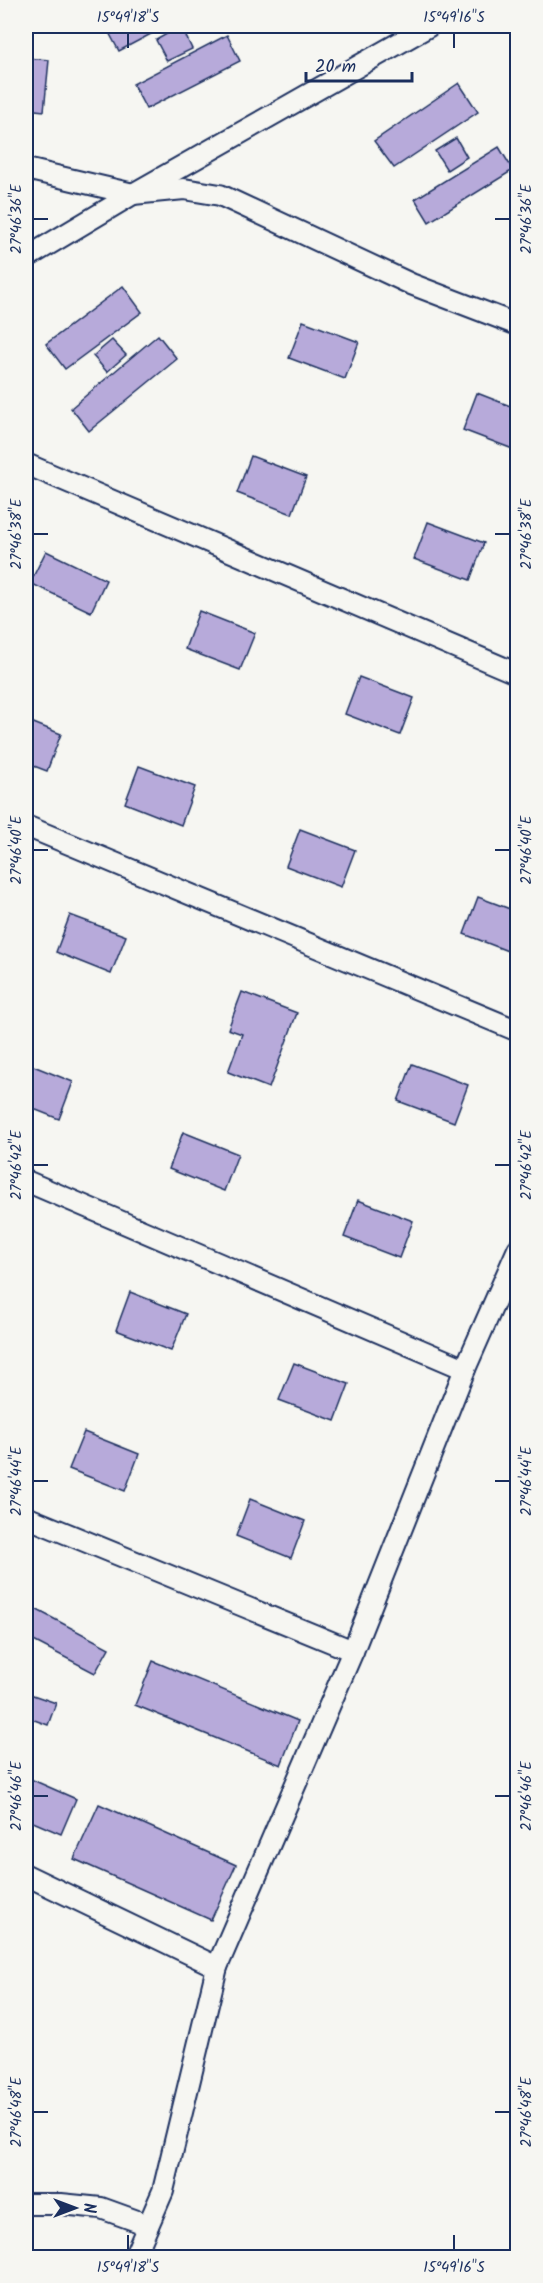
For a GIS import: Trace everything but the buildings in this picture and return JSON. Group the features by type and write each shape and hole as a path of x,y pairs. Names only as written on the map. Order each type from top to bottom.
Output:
{"lane":[{"path":"26,258 133,194 429,26"},
{"path":"26,169 133,194 184,189 220,195 411,284 518,325"},
{"path":"26,464 518,674"},
{"path":"26,826 518,1031"},
{"path":"26,1181 465,1369"},
{"path":"134,2258 163,2191 217,1967 353,1651 465,1369 518,1249"},
{"path":"26,1517 353,1651"},
{"path":"27,1877 217,1967"},
{"path":"26,2204 61,2204 101,2208 148,2224"}]}
